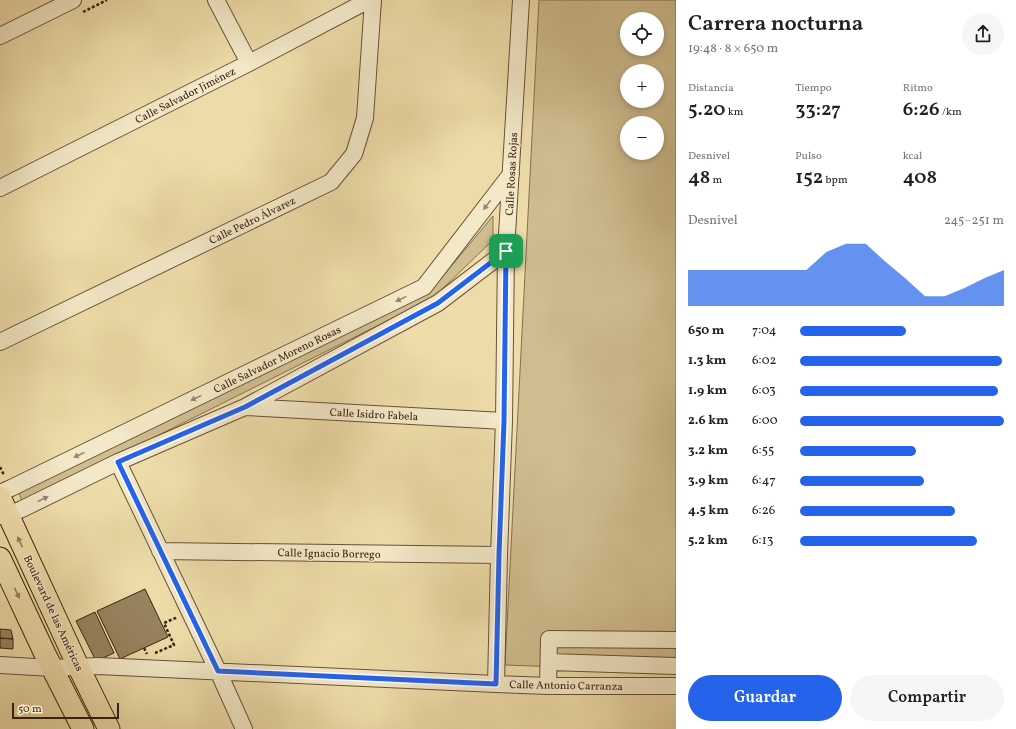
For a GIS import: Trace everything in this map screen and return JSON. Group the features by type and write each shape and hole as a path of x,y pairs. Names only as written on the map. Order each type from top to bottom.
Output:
{"main road":[{"name":"Boulevard de las Américas","path":"3,510 109,729"},
{"path":"0,558 52,668 83,729"}],"street":[{"path":"0,36 73,0"},
{"path":"216,0 249,63"},
{"name":"Calle Salvador Jiménez","path":"0,188 249,63 369,0"},
{"name":"Calle Pedro Álvarez","path":"0,342 331,182 354,154 365,118 373,0"},
{"name":"Calle Rosas Rojas","path":"496,684 504,421 506,251 521,0"},
{"name":"Calle Salvador Moreno Rosas","path":"0,493 424,287 511,174"},
{"path":"3,510 245,407 438,303 506,251"},
{"name":"Calle Isidro Fabela","path":"245,407 504,421"},
{"path":"118,462 218,671 244,729"},
{"name":"Calle Ignacio Borrego","path":"160,551 499,555"},
{"path":"548,686 549,639 676,640"},
{"path":"549,662 676,666"},
{"name":"Calle Antonio Carranza","path":"0,665 52,668 98,666 548,686 676,686"}],"path":[{"path":"155,654 174,645 164,623 172,620"},
{"path":"144,648 148,657"}],"shaded area":[{"path":"539,0 676,0 676,671 505,665"},
{"path":"493,216 493,240 433,298 23,503 18,491 428,294"}],"building":[{"path":"145,589 168,637 120,659 97,611"},
{"path":"95,612 114,653 96,661 76,621"},
{"path":"0,629 11,630 13,639 0,638"},
{"path":"0,638 13,639 13,649 0,648"}],"route":[{"path":"506,251 504,421 496,684 218,671 118,462 245,407 438,303 506,251"}]}
